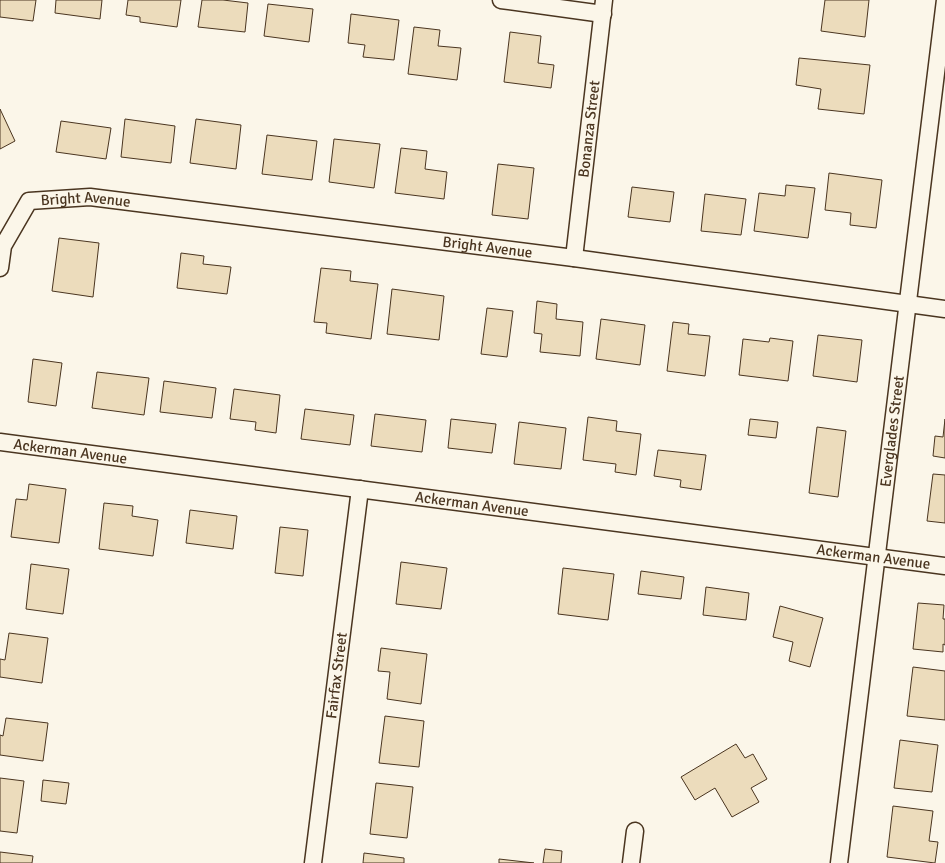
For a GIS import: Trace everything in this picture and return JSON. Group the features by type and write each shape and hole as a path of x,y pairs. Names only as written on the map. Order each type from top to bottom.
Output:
{"street":[{"path":"501,0 604,7"},
{"name":"Everglades Street","path":"839,863 907,304 942,44 945,0"},
{"name":"Bonanza Street","path":"574,258 604,7"},
{"name":"Bright Avenue","path":"0,268 3,246 29,201 90,197 574,258 945,309"},
{"name":"Ackerman Avenue","path":"0,442 945,566"},
{"name":"Fairfax Street","path":"313,863 360,490"},
{"path":"631,863 635,831"}],"building":[{"path":"0,0 36,0 33,21 0,17"},
{"path":"56,0 102,0 100,19 55,13"},
{"path":"128,0 181,0 177,27 140,22 140,17 126,15"},
{"path":"202,0 248,3 245,32 198,27"},
{"path":"825,0 869,0 865,37 821,31"},
{"path":"268,4 313,9 309,42 264,36"},
{"path":"351,14 399,20 394,60 363,57 365,45 348,43"},
{"path":"414,27 440,30 438,46 461,48 457,80 408,74"},
{"path":"510,32 541,36 538,63 554,65 551,88 504,82"},
{"path":"799,58 870,65 864,114 818,109 821,89 796,85"},
{"path":"0,109 15,141 0,149"},
{"path":"125,119 175,126 171,163 121,157"},
{"path":"196,119 241,125 236,169 190,163"},
{"path":"61,121 111,128 106,159 56,152"},
{"path":"267,135 317,141 312,180 262,174"},
{"path":"334,139 380,144 374,188 329,182"},
{"path":"401,148 427,151 425,169 447,172 444,199 395,193"},
{"path":"498,164 534,168 528,219 492,215"},
{"path":"829,173 882,180 876,228 850,225 851,213 825,210"},
{"path":"786,185 815,188 808,238 754,231 759,193 785,196"},
{"path":"632,187 674,192 670,222 628,217"},
{"path":"705,194 746,199 741,235 701,231"},
{"path":"59,238 99,243 93,297 52,291"},
{"path":"181,253 204,256 203,264 231,267 227,294 177,288"},
{"path":"321,268 351,271 350,281 378,284 371,339 326,333 327,323 314,322"},
{"path":"392,289 444,296 439,340 387,334"},
{"path":"537,301 557,304 556,319 583,322 580,356 540,352 542,334 534,333"},
{"path":"487,308 513,311 507,357 481,354"},
{"path":"601,319 645,325 640,365 596,359"},
{"path":"673,322 689,324 688,334 710,336 705,376 667,371"},
{"path":"818,335 862,340 857,382 813,376"},
{"path":"770,338 793,341 788,381 739,375 743,339 769,342"},
{"path":"33,359 62,363 56,406 28,402"},
{"path":"97,372 149,378 144,415 92,408"},
{"path":"164,381 216,388 212,418 160,412"},
{"path":"234,389 280,395 276,433 255,430 256,422 230,419"},
{"path":"305,409 354,415 350,445 301,439"},
{"path":"375,414 426,420 422,452 371,446"},
{"path":"588,417 617,421 616,431 641,434 636,475 615,472 616,464 583,460"},
{"path":"451,419 496,424 492,453 448,448"},
{"path":"750,419 778,422 776,438 748,435"},
{"path":"945,419 945,458 933,456 935,436 943,437"},
{"path":"519,422 566,428 561,469 514,464"},
{"path":"817,427 846,431 838,497 809,493"},
{"path":"658,450 706,455 701,490 680,487 681,480 654,476"},
{"path":"933,474 945,475 945,523 927,521"},
{"path":"29,484 66,489 59,543 11,537 16,499 27,500"},
{"path":"104,503 133,506 132,516 158,520 153,556 99,549"},
{"path":"190,510 237,516 233,549 186,543"},
{"path":"280,527 308,530 303,576 275,573"},
{"path":"401,562 447,568 441,609 396,604"},
{"path":"31,564 69,569 63,614 26,609"},
{"path":"563,568 614,574 608,620 558,614"},
{"path":"641,571 684,577 681,599 638,594"},
{"path":"706,587 749,593 746,620 703,615"},
{"path":"918,603 944,605 945,645 943,644 943,652 913,649"},
{"path":"780,606 823,618 810,667 789,661 793,642 773,637"},
{"path":"9,633 48,638 42,683 0,677 0,659 5,660"},
{"path":"381,648 427,654 421,704 387,699 390,672 378,671"},
{"path":"913,667 945,671 945,720 907,716"},
{"path":"385,716 424,721 419,767 379,763"},
{"path":"6,718 48,723 43,761 0,755 0,735 3,736"},
{"path":"900,740 938,745 932,792 894,788"},
{"path":"736,744 745,758 753,754 767,779 751,788 759,802 732,817 715,788 695,800 681,777"},
{"path":"0,778 24,781 17,833 0,831"},
{"path":"43,780 69,783 66,804 41,801"},
{"path":"376,783 413,787 407,838 370,834"},
{"path":"893,806 933,811 929,841 938,842 935,863 887,857"},
{"path":"545,849 562,851 561,863 543,863"},
{"path":"0,852 33,856 32,863 0,863"},
{"path":"364,853 404,858 404,863 363,863"},
{"path":"499,859 534,863 499,863"}]}
